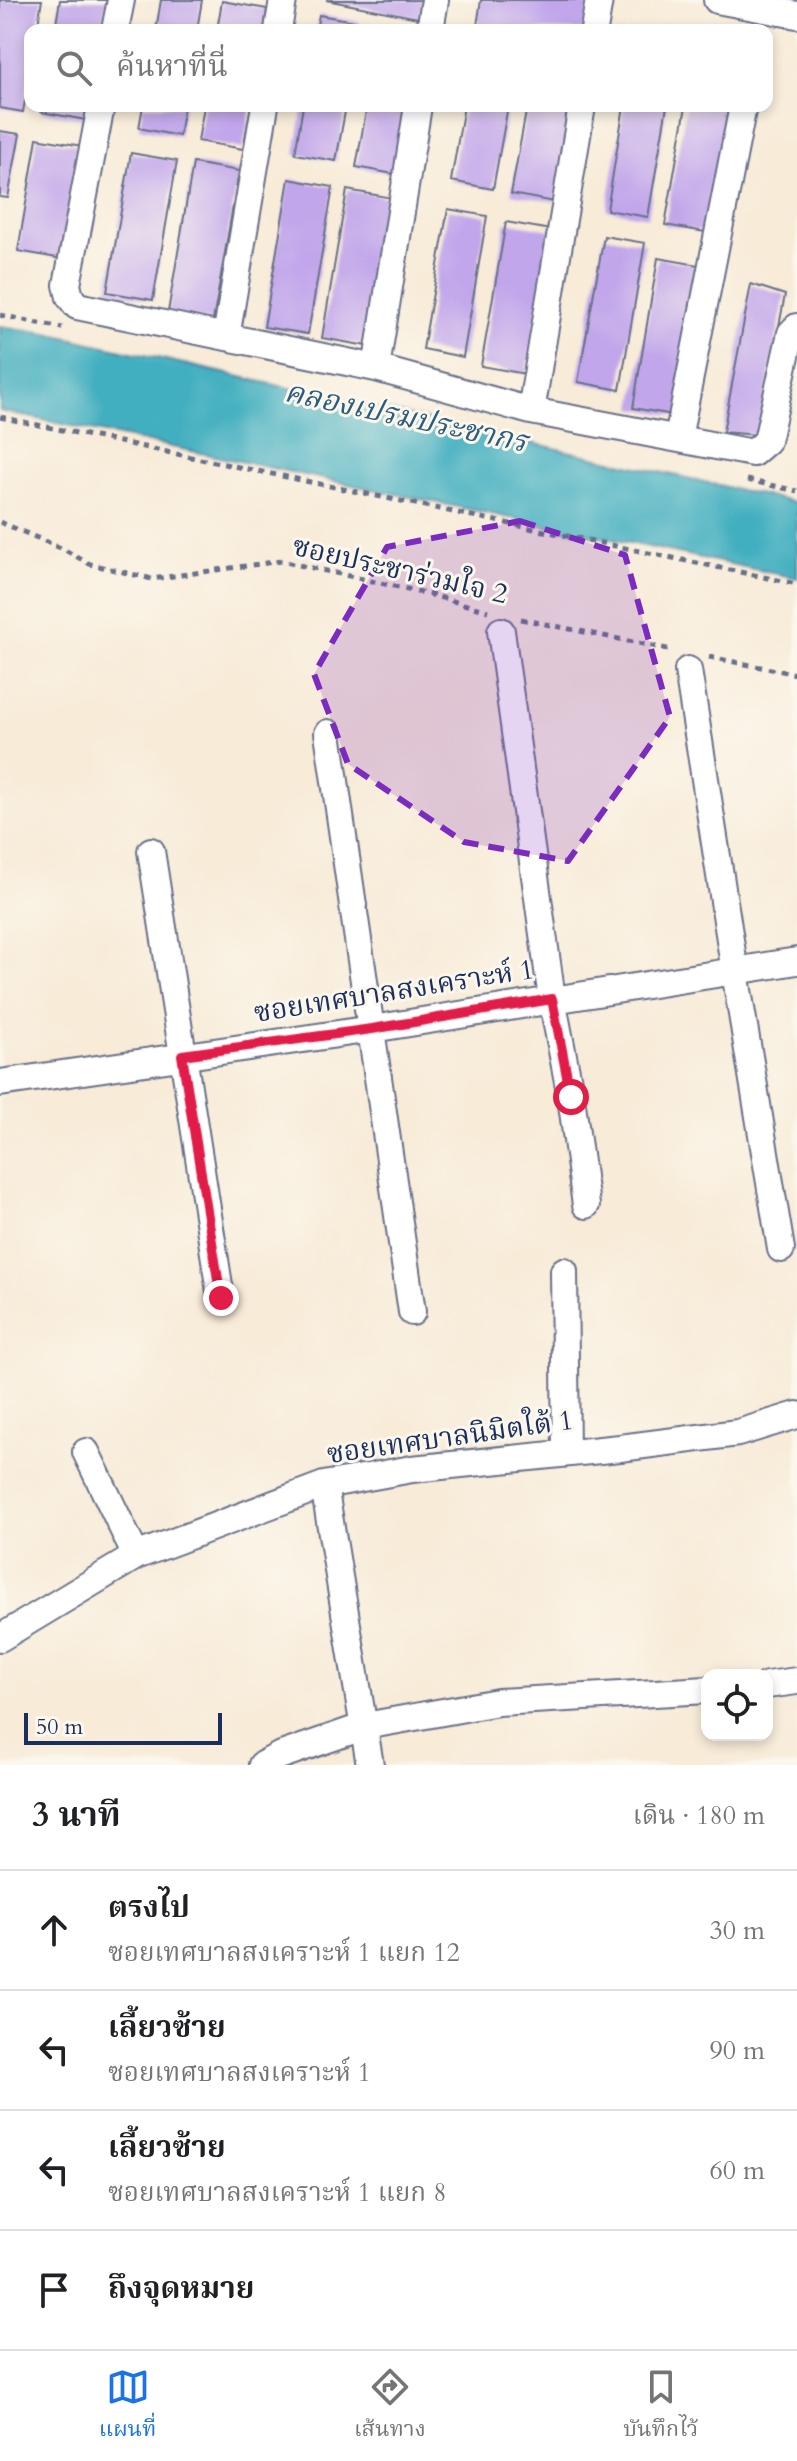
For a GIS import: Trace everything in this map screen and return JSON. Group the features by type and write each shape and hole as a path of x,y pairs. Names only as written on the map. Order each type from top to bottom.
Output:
{"street":[{"path":"116,24 121,0"},
{"path":"279,24 283,0"},
{"path":"431,24 435,0"},
{"path":"595,24 599,0"},
{"path":"717,0 760,19 797,15"},
{"path":"100,112 67,285 70,297 77,306 376,368 531,411 753,453 767,441 791,333 797,327"},
{"path":"226,337 264,112"},
{"path":"376,368 417,112"},
{"path":"531,411 581,112"},
{"path":"678,438 742,112"},
{"path":"500,620 552,999 571,1097 586,1205"},
{"path":"691,659 735,972 781,1249"},
{"path":"328,733 412,1312"},
{"path":"151,851 221,1298"},
{"name":"ซอยเทศบาลสงเคราะห์ 1","path":"0,1083 372,1029 797,961"},
{"path":"564,1271 566,1453"},
{"name":"ซอยเทศบาลนิมิตใต้ 1","path":"0,1638 136,1556 324,1485 412,1469 738,1433 797,1415"},
{"path":"86,1452 136,1556"},
{"path":"324,1485 370,1765"},
{"path":"773,1684 797,1681"},
{"path":"262,1765 365,1726 498,1702 701,1690"}],"path":[{"path":"0,417 797,584"},
{"name":"ซอยประชาร่วมใจ 2","path":"0,522 90,564 152,579 281,561 421,592 500,620 691,659 797,674"}],"highlighted area":[{"path":"520,521 625,555 670,717 568,861 464,842 348,764 314,674 387,547"}],"water":[{"name":"คลองเปรมประชากร","path":"0,326 47,333 797,503 797,578 0,411"}],"building":[{"path":"0,0 42,0 38,24 24,24 23,112 0,108"},
{"path":"60,0 107,0 103,24 56,24"},
{"path":"161,0 202,0 198,24 157,24"},
{"path":"326,0 432,0 428,20"},
{"path":"481,0 589,0 587,24 477,24"},
{"path":"222,1 267,9 265,24 218,24"},
{"path":"319,15 360,22 360,24 317,24"},
{"path":"41,112 88,112 86,120"},
{"path":"142,112 183,112 179,136 139,128"},
{"path":"203,112 250,112 243,149 198,141"},
{"path":"302,112 345,112 336,161 295,154"},
{"path":"366,112 410,112 399,175 356,167"},
{"path":"463,112 507,112 493,189 451,181"},
{"path":"526,112 571,112 555,202 511,194"},
{"path":"623,112 666,112 648,217 607,210"},
{"path":"685,112 732,112 711,233 665,225"},
{"path":"0,131 20,134 8,198 0,197"},
{"path":"37,138 82,146 63,259 18,251"},
{"path":"131,153 177,161 153,300 107,292"},
{"path":"193,163 239,171 213,321 168,312"},
{"path":"289,179 333,187 308,334 264,327"},
{"path":"347,190 393,198 367,346 322,338"},
{"path":"448,209 487,216 463,357 423,349"},
{"path":"506,222 551,230 526,374 481,366"},
{"path":"604,236 645,243 620,390 578,382"},
{"path":"658,258 704,266 679,416 633,408"},
{"path":"751,284 785,295 758,435 723,432"}],"route":[{"path":"221,1298 182,1055 372,1029 552,999 571,1097"}]}
